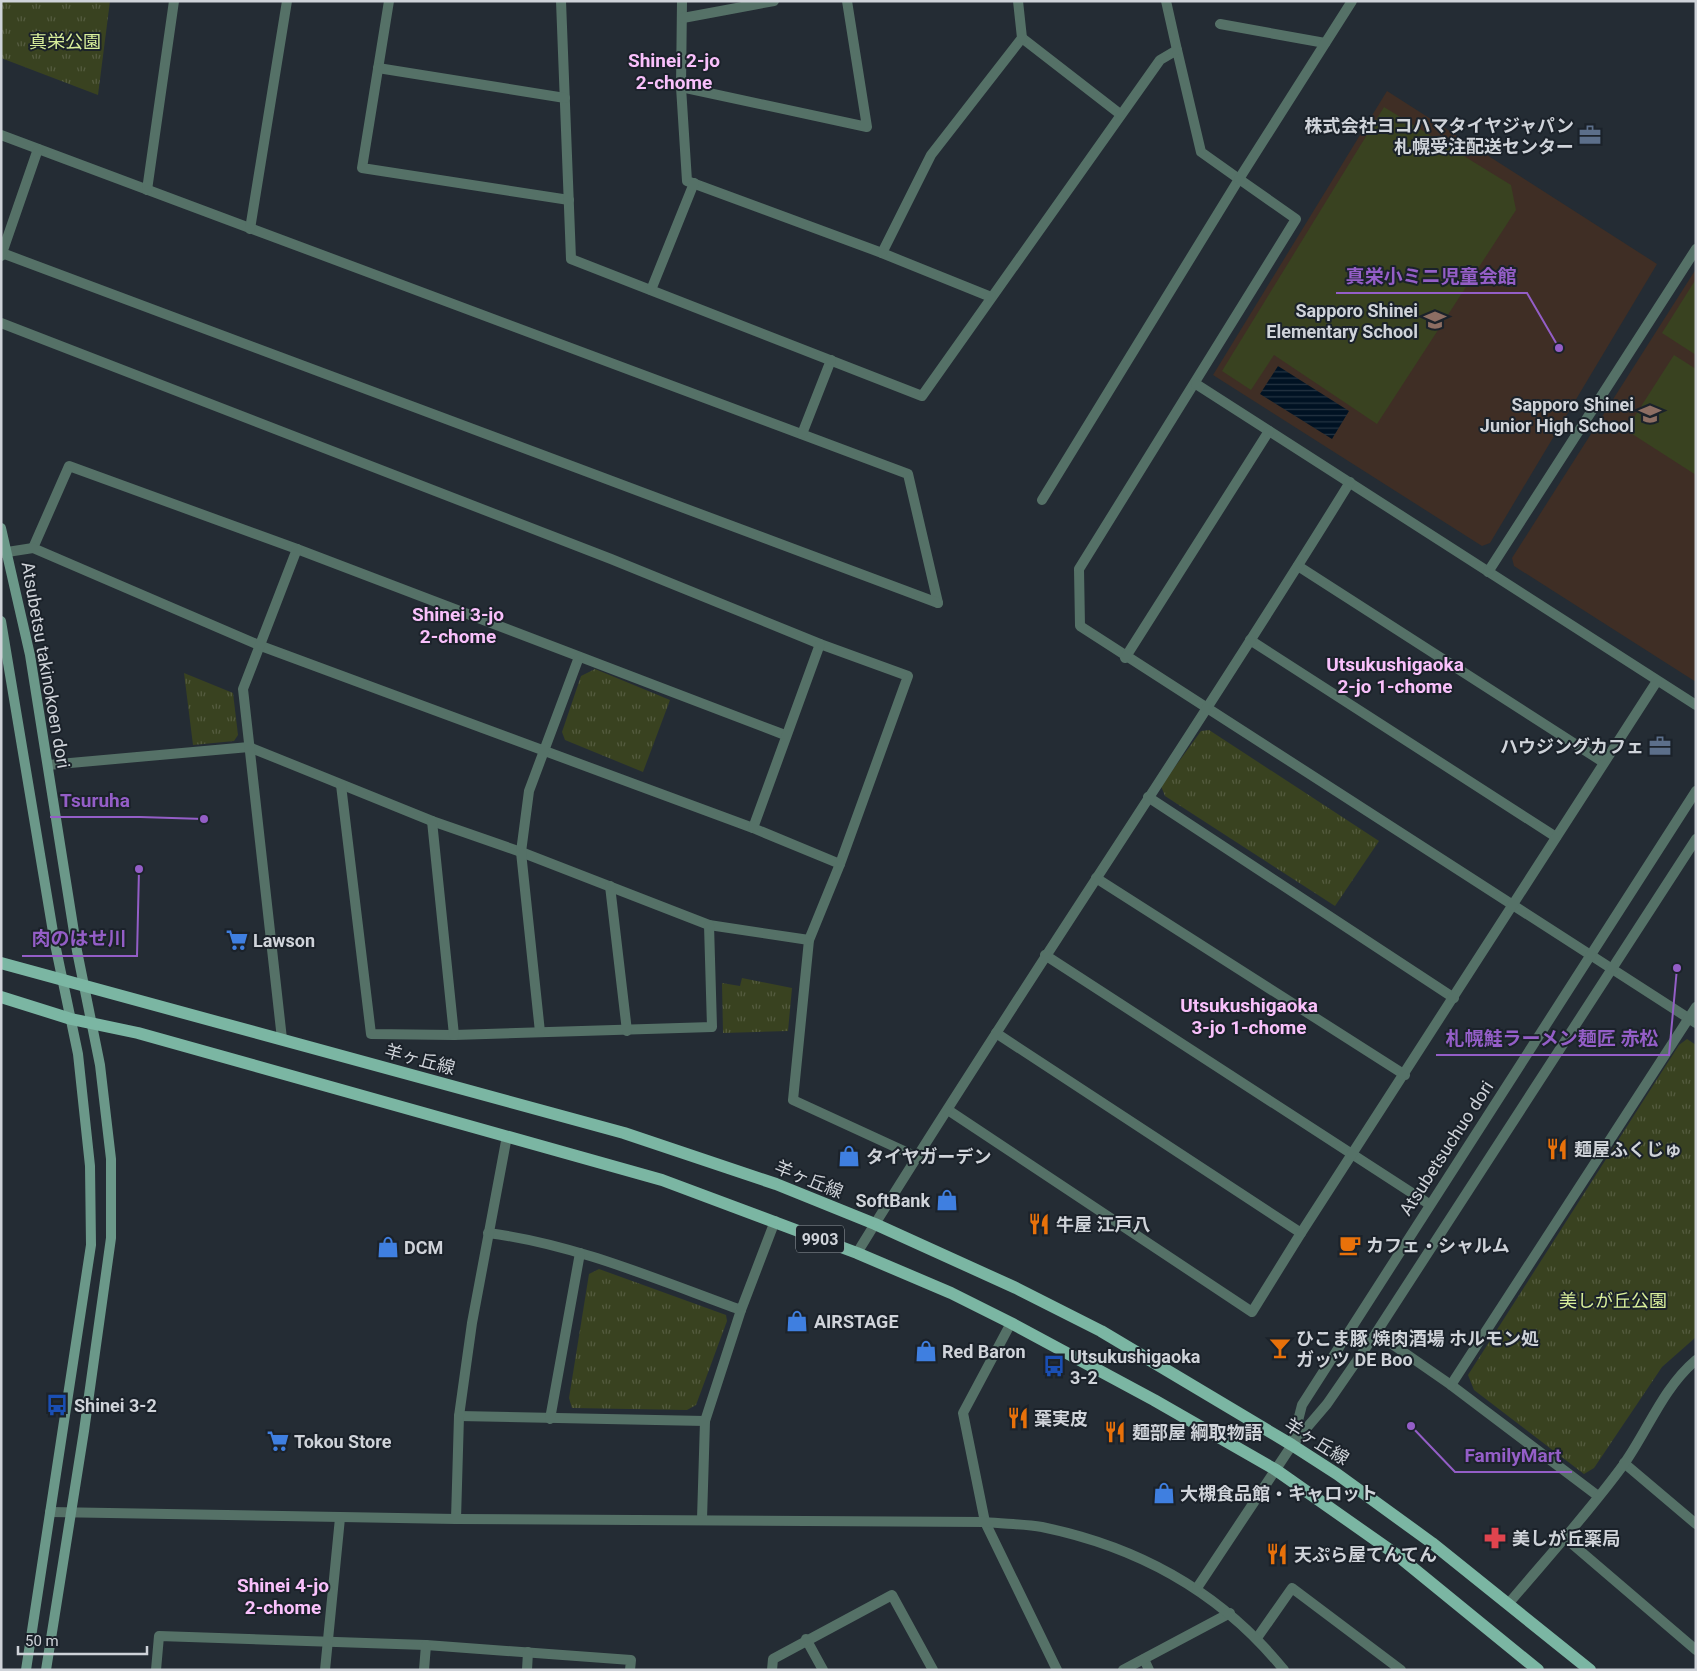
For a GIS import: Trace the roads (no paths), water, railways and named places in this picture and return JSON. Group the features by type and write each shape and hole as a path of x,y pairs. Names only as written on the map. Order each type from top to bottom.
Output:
{"main road":[{"name":"Atsubetsu takinokoen dori","path":"1,528 30,655 84,986 100,1065 111,1159 111,1238 71,1514 46,1670"},
{"name":"Atsubetsu takinokoen dori","path":"1,621 62,980 78,1054 90,1166 91,1245 26,1670"},
{"name":"羊ヶ丘線","path":"2,963 624,1133 776,1184 875,1224 1016,1288 1101,1331 1292,1445 1338,1474 1509,1603 1590,1670"},
{"name":"9903","path":"7,999 71,1019 138,1033 662,1180 857,1253 951,1293 1011,1323 1276,1470 1397,1554 1538,1670"}],"street":[{"path":"147,190 174,1"},
{"path":"250,229 287,1"},
{"path":"389,1 362,168 569,200"},
{"path":"561,1 571,259 922,396 1120,114 1160,60 1177,50"},
{"path":"682,1 681,88 687,181 882,253 991,297"},
{"path":"683,18 774,1"},
{"path":"681,88 867,128 847,1"},
{"path":"882,253 931,155 1022,38 1018,1"},
{"path":"1166,1 1200,152 1296,218 1196,384 1079,569 1080,626 1125,658 1692,1021"},
{"path":"1042,500 1239,179 1352,1"},
{"path":"1220,24 1325,43"},
{"path":"1022,38 1120,114"},
{"path":"378,68 565,98"},
{"path":"1,135 908,474 938,604 2,254 38,149"},
{"path":"651,290 694,183"},
{"path":"1488,572 1696,250"},
{"path":"1,322 611,559 820,644 908,676 840,864 809,940 794,1100 917,1157"},
{"path":"802,434 831,360"},
{"path":"1196,384 1696,704"},
{"path":"1125,658 1269,432"},
{"path":"33,548 69,466 296,549 786,735"},
{"path":"857,1253 1045,955 1298,566 1350,482"},
{"path":"5,552 33,548 261,646 753,828 840,864"},
{"path":"282,1039 243,689 261,646 296,549"},
{"path":"1298,566 1603,762"},
{"path":"1250,640 1556,837"},
{"path":"753,828 820,644"},
{"path":"540,1032 521,852 529,791 579,657"},
{"path":"948,1110 1252,1312 1657,680"},
{"path":"48,765 249,747 432,821 521,852 709,925 809,940"},
{"path":"341,785 371,1034 454,1035 712,1027 709,925"},
{"name":"Atsubetsuchuo dori","path":"1292,1445 1302,1405 1429,1204 1696,791"},
{"path":"1148,797 1454,998"},
{"path":"432,821 454,1035"},
{"path":"1198,1588 1292,1445 1327,1404 1376,1333 1696,839"},
{"path":"1096,878 1405,1075"},
{"path":"610,886 627,1031"},
{"path":"1045,955 1429,1204"},
{"path":"1451,1385 1692,1021 1696,1007"},
{"path":"996,1033 1301,1233"},
{"path":"456,1519 460,1416 488,1233 507,1136"},
{"path":"702,1519 705,1421 741,1310 776,1222"},
{"path":"488,1233 528,1238 580,1253 741,1310"},
{"path":"550,1419 580,1253"},
{"path":"1011,1323 963,1413 985,1522 1057,1670"},
{"path":"1376,1333 1451,1385 1598,1496"},
{"path":"1509,1603 1624,1463 1669,1390 1696,1360"},
{"path":"460,1416 705,1421"},
{"path":"1624,1463 1696,1524"},
{"path":"50,1512 71,1514 340,1518 985,1522 1041,1527 1101,1542 1144,1559 1198,1588 1230,1613 1257,1638 1284,1670"},
{"path":"325,1670 340,1518"},
{"path":"1564,1537 1696,1650"},
{"path":"1257,1638 1292,1588 1401,1670"},
{"path":"772,1670 773,1658 892,1595 933,1670"},
{"path":"1123,1670 1230,1613"},
{"path":"156,1670 159,1636 426,1645 528,1652 631,1660 630,1670"},
{"path":"806,1640 823,1670"},
{"path":"424,1670 426,1645"},
{"path":"527,1670 528,1652"},
{"path":"1144,1659 1149,1670"}],"water":[{"path":"1278,366 1349,411 1332,439 1260,394"}],"place":[{"name":"株式会社ヨコハマタイヤジャパン 札幌受注配送センター","path":"1590,135"},
{"name":"Sapporo Shinei Elementary School","path":"1435,320"},
{"name":"真栄小ミニ児童会館","path":"1559,348"},
{"name":"Sapporo Shinei Junior High School","path":"1650,414"},
{"name":"ハウジングカフェ","path":"1660,746"},
{"name":"Tsuruha","path":"204,819"},
{"name":"肉のはせ川","path":"139,869"},
{"name":"Lawson","path":"237,940"},
{"name":"札幌鮭ラーメン麺匠 赤松","path":"1677,968"},
{"name":"麺屋ふくじゅ","path":"1557,1149"},
{"name":"タイヤガーデン","path":"849,1156"},
{"name":"SoftBank","path":"947,1200"},
{"name":"牛屋 江戸八","path":"1039,1224"},
{"name":"カフェ・シャルム","path":"1350,1245"},
{"name":"DCM","path":"388,1247"},
{"name":"AIRSTAGE","path":"797,1321"},
{"name":"ひこま豚 焼肉酒場 ホルモン処 ガッツ DE Boo","path":"1280,1348"},
{"name":"Red Baron","path":"926,1351"},
{"name":"Utsukushigaoka 3-2","path":"1054,1366"},
{"name":"Shinei 3-2","path":"57,1405"},
{"name":"葉実皮","path":"1018,1418"},
{"name":"FamilyMart","path":"1411,1426"},
{"name":"麺部屋 綱取物語","path":"1115,1432"},
{"name":"Tokou Store","path":"278,1441"},
{"name":"大槻食品館・キャロット","path":"1164,1493"},
{"name":"美しが丘薬局","path":"1495,1538"},
{"name":"天ぷら屋てんてん","path":"1277,1554"}],"district":[{"name":"Shinei 2-jo 2-chome","path":"674,71"},
{"name":"Shinei 3-jo 2-chome","path":"458,625"},
{"name":"Utsukushigaoka 2-jo 1-chome","path":"1395,675"},
{"name":"Utsukushigaoka 3-jo 1-chome","path":"1249,1016"},
{"name":"Shinei 4-jo 2-chome","path":"283,1596"}],"park label":[{"name":"真栄公園","path":"65,41"},
{"name":"美しが丘公園","path":"1613,1300"}]}
